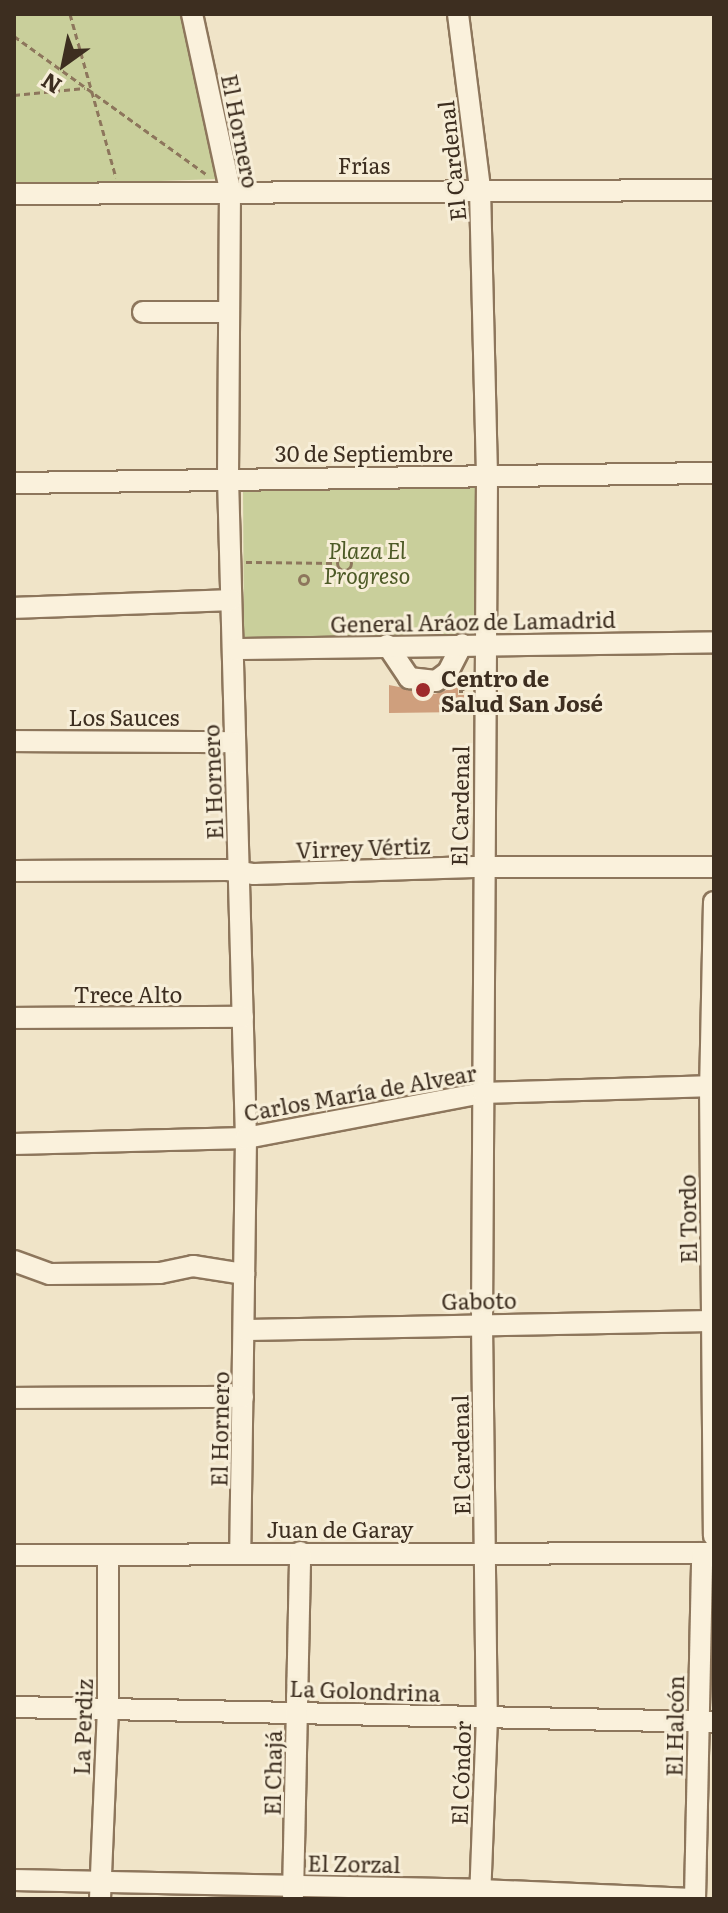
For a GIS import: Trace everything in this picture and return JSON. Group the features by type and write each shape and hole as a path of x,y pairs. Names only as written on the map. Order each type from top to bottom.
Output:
{"street":[{"name":"El Hornero","path":"192,14 230,190 228,478 246,1138 240,1553"},
{"name":"El Cardenal","path":"458,14 480,189 487,477 482,867 485,1553"},
{"name":"Frías","path":"14,194 230,190 714,190"},
{"path":"143,312 229,312"},
{"name":"30 de Septiembre","path":"14,483 714,473"},
{"path":"14,608 231,600"},
{"name":"General Aráoz de Lamadrid","path":"233,649 714,642"},
{"path":"387,645 409,678 436,681 448,672 462,644"},
{"name":"Los Sauces","path":"14,741 234,742"},
{"name":"Virrey Vértiz","path":"14,871 714,867"},
{"name":"El Tordo","path":"710,1548 714,902"},
{"name":"Trece Alto","path":"14,1018 243,1017"},
{"name":"Carlos María de Alvear","path":"14,1144 246,1138 483,1093 712,1086"},
{"path":"14,1261 50,1274 160,1273 193,1266 244,1274"},
{"name":"Gaboto","path":"245,1330 713,1321"},
{"path":"14,1398 243,1397"},
{"name":"Juan de Garay","path":"14,1555 108,1557 710,1548"},
{"name":"El Halcón","path":"694,1899 706,1722 710,1548"},
{"name":"El Chajá","path":"293,1892 300,1552"},
{"name":"El Cóndor","path":"480,1894 487,1717 485,1553"},
{"name":"La Perdiz","path":"100,1891 108,1709 108,1557"},
{"name":"La Golondrina","path":"14,1707 706,1722"},
{"name":"El Zorzal","path":"14,1880 100,1891 694,1899"}],"path":[{"path":"70,14 116,178 102,179"},
{"path":"14,36 206,174"},
{"path":"14,95 85,88"},
{"path":"230,562 336,563"},
{"path":"303,563 303,576"}],"green space":[{"path":"14,14 180,14 218,179 14,186"},
{"name":"Plaza El Progreso","path":"482,483 476,633 244,642 243,489"}],"building":[{"name":"Centro de Salud San José","path":"389,685 435,694 458,686 458,695 464,695 464,712 389,713"}],"place":[{"name":"Centro de Salud San José","path":"423,690"}]}
